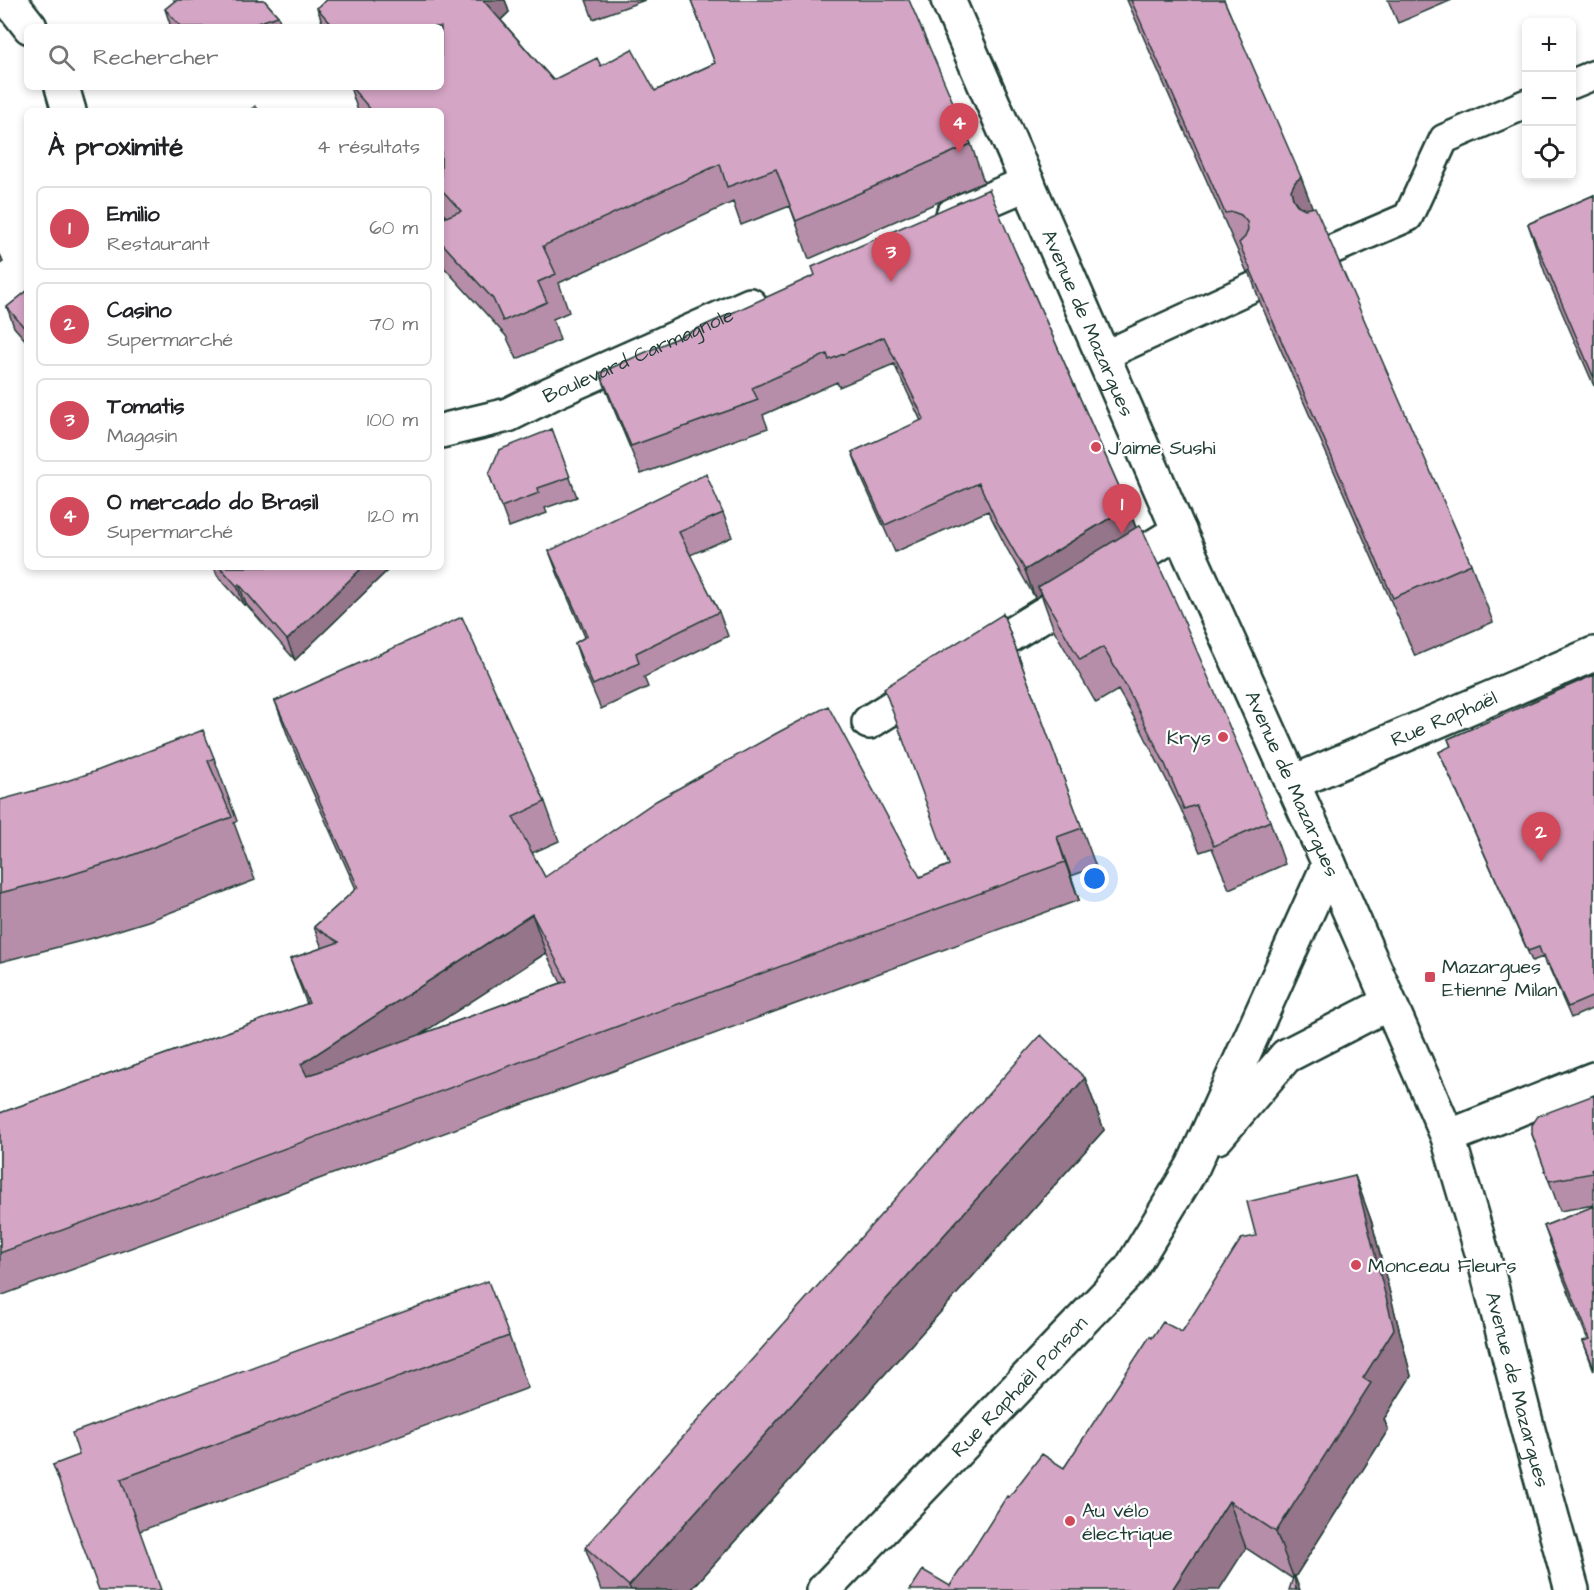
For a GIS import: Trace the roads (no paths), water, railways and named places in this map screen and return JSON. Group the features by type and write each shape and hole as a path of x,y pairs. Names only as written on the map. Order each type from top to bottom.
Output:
{"street":[{"path":"9,0 28,24"},
{"name":"Avenue de Mazargues","path":"948,0 1179,531 1329,864 1448,1137 1486,1266 1572,1590"},
{"path":"1576,82 1594,75"},
{"path":"63,90 68,108"},
{"path":"1329,252 1408,217 1444,139 1522,106"},
{"path":"922,229 1028,183"},
{"path":"1103,356 1253,287"},
{"name":"Boulevard Carmagnole","path":"444,430 508,415 552,393 781,292"},
{"path":"869,722 1179,531"},
{"name":"Rue Raphaël","path":"1292,783 1594,654"},
{"name":"Rue Raphaël Ponson","path":"824,1590 1130,1270 1193,1166 1329,864"},
{"name":"Rue Raphaël Ponson","path":"1193,1166 1286,1056 1389,1003"},
{"path":"1253,1032 1286,1056"},
{"path":"1448,1137 1594,1079"}],"place":[{"name":"O mercado do Brasil","path":"959,153"},
{"name":"Tomatis","path":"891,282"},
{"name":"J'aime Sushi","path":"1096,447"},
{"name":"Emilio","path":"1122,534"},
{"name":"Krys","path":"1223,737"},
{"name":"Casino","path":"1541,862"},
{"name":"Mazargues Etienne Milan","path":"1430,977"},
{"name":"Monceau Fleurs","path":"1356,1265"},
{"name":"Au vélo électrique","path":"1070,1521"}]}
